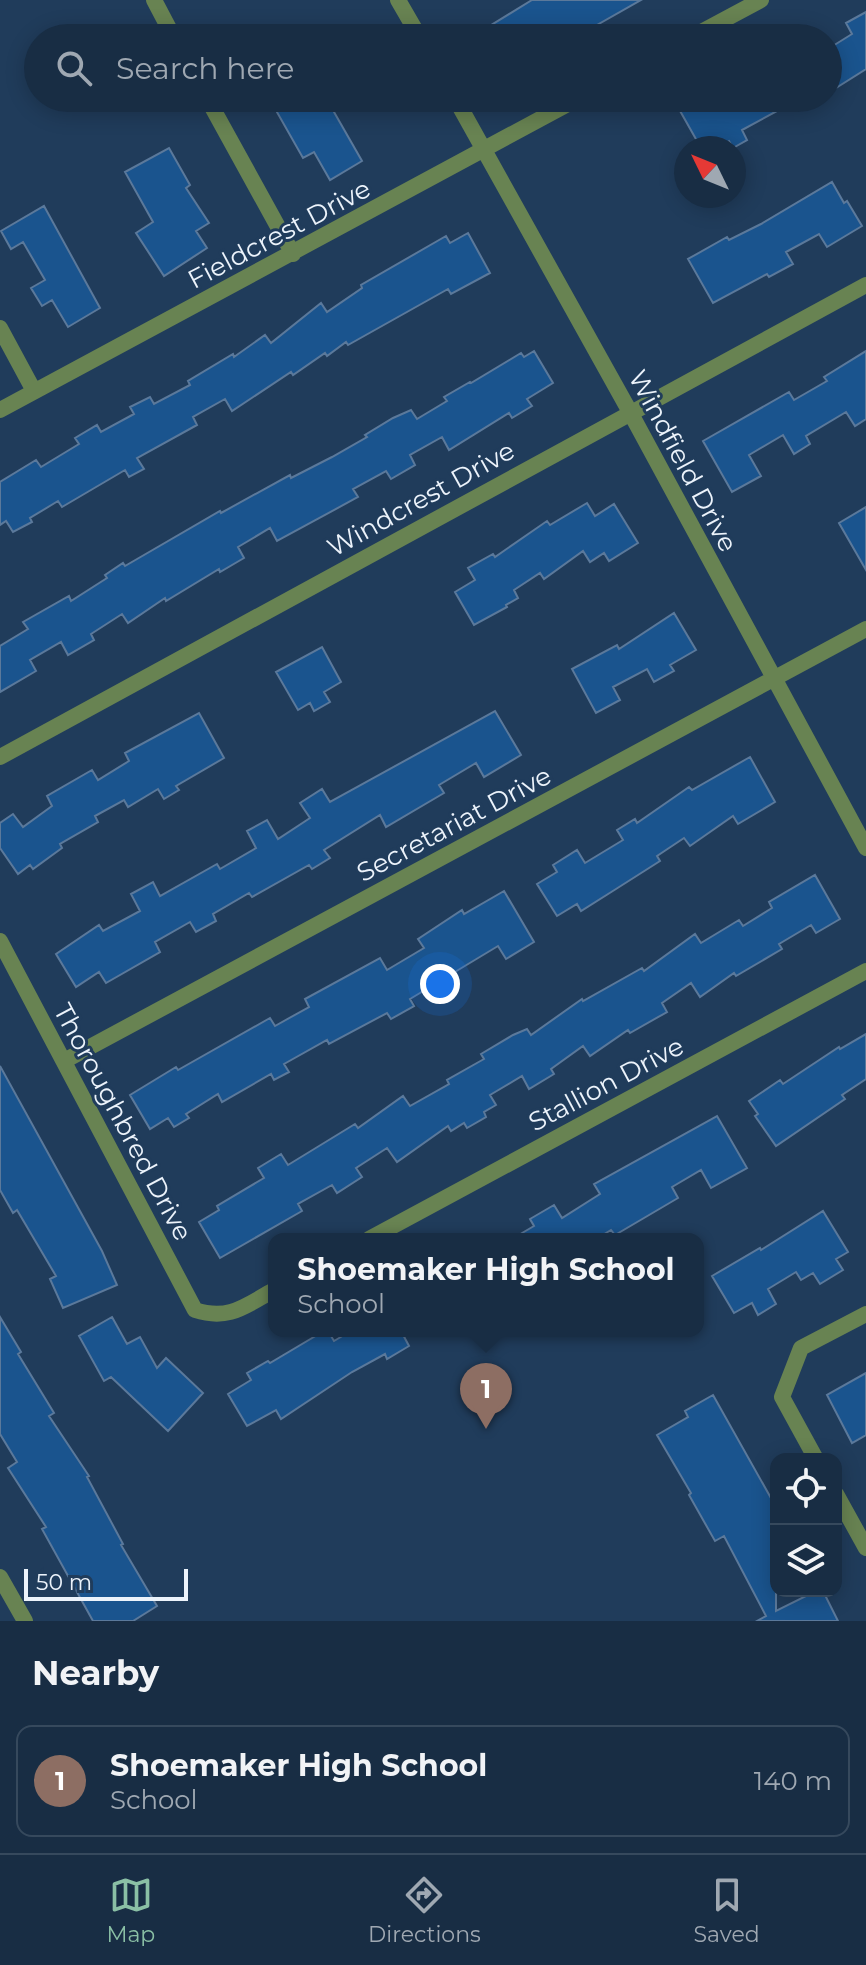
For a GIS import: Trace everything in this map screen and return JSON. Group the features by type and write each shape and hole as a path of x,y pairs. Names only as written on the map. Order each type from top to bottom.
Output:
{"street":[{"path":"154,0 167,24"},
{"path":"398,0 412,24"},
{"path":"716,24 761,0"},
{"path":"215,112 293,254"},
{"name":"Windfield Drive","path":"463,112 630,412 866,848"},
{"name":"Fieldcrest Drive","path":"0,410 553,112"},
{"name":"Windcrest Drive","path":"0,757 866,285"},
{"path":"0,328 34,391"},
{"name":"Secretariat Drive","path":"64,1061 866,629"},
{"name":"Thoroughbred Drive","path":"0,941 195,1310 212,1316 231,1313 268,1293"},
{"name":"Stallion Drive","path":"380,1233 866,971"},
{"path":"813,1453 782,1397 801,1348 866,1314"},
{"path":"842,1505 866,1548"},
{"path":"0,1577 25,1621"}],"building":[{"path":"532,0 641,0 599,24 493,24"},
{"path":"866,12 866,69 842,84 842,40 852,34 846,23"},
{"path":"277,112 334,112 362,161 330,180 314,152 303,158"},
{"path":"681,112 775,112 742,130 745,136 694,136"},
{"path":"169,148 190,185 186,188 209,223 196,231 207,248 164,276 136,233 153,222 125,172"},
{"path":"832,182 862,226 827,247 819,234 786,252 793,264 769,277 767,274 713,303 688,259 727,237 729,240 761,224"},
{"path":"44,206 100,308 68,327 52,300 42,306 31,288 45,280 23,242 11,249 1,231"},
{"path":"468,233 490,273 451,294 448,289 348,345 346,342 327,356 325,353 232,411 225,399 193,417 197,425 137,458 144,469 129,477 125,470 62,507 58,501 30,518 32,522 13,532 6,521 0,525 0,482 36,460 41,467 79,444 75,438 97,425 101,432 134,414 130,407 150,397 154,404 190,385 188,381 233,354 234,357 265,335 271,343 321,303 327,312 362,288 361,285 446,236 450,243"},
{"path":"534,351 553,383 527,399 532,406 512,418 509,413 449,450 442,437 410,455 415,465 391,479 386,471 353,489 358,497 277,541 270,528 238,547 244,558 220,572 219,569 166,601 165,598 128,623 122,614 91,634 94,640 68,655 61,642 30,660 36,671 0,692 0,646 28,629 23,622 69,596 71,601 107,578 105,575 123,563 125,566 220,511 332,457 393,418 411,410 417,419 447,401 444,397 521,353 524,357"},
{"path":"866,351 866,419 855,426 846,412 806,436 810,444 794,454 783,435 749,455 761,476 732,492 703,441 789,392 794,400 827,381 824,377"},
{"path":"587,503 595,516 614,504 638,543 609,561 604,553 590,562 583,551 544,579 540,573 514,590 518,598 474,625 455,592 475,580 468,568 493,554 495,557 547,521 550,525"},
{"path":"866,507 866,570 839,523"},
{"path":"674,613 696,650 670,665 674,671 654,682 647,669 613,687 620,700 596,713 572,669 617,645 619,649"},
{"path":"322,647 341,682 324,692 330,702 314,711 310,703 298,710 276,672"},
{"path":"495,711 521,755 484,777 476,763 439,785 444,793 386,827 380,815 324,850 330,858 312,869 309,865 252,897 249,893 213,914 216,921 196,932 190,922 155,942 160,952 106,983 99,972 76,987 56,954 99,925 103,931 140,911 131,894 153,882 160,896 217,864 220,869 256,848 247,831 267,820 278,839 310,818 300,803 322,789 330,802"},
{"path":"199,713 224,758 176,786 179,790 164,799 158,789 128,807 124,800 95,816 98,822 60,844 62,848 33,869 30,865 18,874 0,848 0,823 13,814 23,827 52,806 47,796 92,770 98,780 129,761 125,753"},
{"path":"750,757 775,802 738,824 733,816 690,846 684,838 657,856 660,861 581,911 577,904 557,916 537,884 557,872 553,865 577,850 585,863 623,840 617,830 635,819 637,823 689,787 692,790"},
{"path":"815,875 840,919 816,933 811,925 779,944 782,949 736,976 734,973 700,997 691,983 662,1003 667,1012 630,1033 628,1030 590,1056 583,1046 551,1069 554,1074 529,1089 522,1076 490,1095 496,1105 484,1112 486,1117 467,1128 464,1123 451,1131 448,1126 397,1162 387,1148 356,1168 362,1177 337,1193 332,1185 298,1204 302,1211 220,1258 199,1222 219,1210 217,1206 264,1178 258,1168 281,1154 288,1165 355,1124 358,1128 403,1096 410,1106 449,1084 447,1080 484,1059 481,1054 513,1035 527,1029 531,1035 582,999 642,968 644,971 695,934 701,943 739,920 743,926 772,908 769,902"},
{"path":"504,891 534,942 506,959 498,946 410,999 414,1006 391,1019 387,1013 329,1044 327,1040 284,1064 289,1072 274,1080 271,1074 222,1102 218,1094 186,1114 189,1118 174,1127 168,1118 150,1129 130,1095 270,1018 275,1026 309,1007 305,999 380,958 387,970 424,948 418,939 462,910 464,914"},
{"path":"866,1034 866,1079 842,1095 845,1099 776,1146 755,1116 758,1114 749,1101 780,1080 783,1084 839,1047"},
{"path":"0,1066 102,1251 117,1285 63,1308 50,1279 56,1276 17,1210 13,1213 0,1190"},
{"path":"717,1116 747,1168 711,1188 701,1170 672,1187 678,1198 618,1233 611,1230 606,1233 522,1233 534,1226 530,1219 554,1205 562,1218 600,1194 594,1184"},
{"path":"823,1211 848,1252 836,1259 843,1270 820,1284 813,1273 801,1280 796,1272 768,1289 776,1304 758,1315 752,1303 734,1313 712,1276"},
{"path":"0,1317 21,1352 18,1354 54,1413 49,1416 89,1476 121,1545 157,1606 133,1621 93,1621 42,1529 46,1527 8,1468 17,1462 0,1434"},
{"path":"112,1317 127,1344 140,1337 157,1368 166,1358 203,1393 168,1431 111,1377 104,1381 79,1336"},
{"path":"314,1337 332,1337 334,1341 341,1337 404,1337 409,1346 387,1359 385,1354 352,1372 281,1419 276,1410 247,1426 228,1394 251,1380 247,1373 268,1361 270,1363"},
{"path":"866,1373 866,1435 852,1443 827,1395"},
{"path":"713,1395 770,1496 770,1597 776,1597 776,1611 804,1597 826,1597 838,1621 757,1621 766,1616 724,1536 715,1541 657,1435 688,1417 685,1411"}],"place":[{"name":"Shoemaker High School","path":"486,1429"}]}
